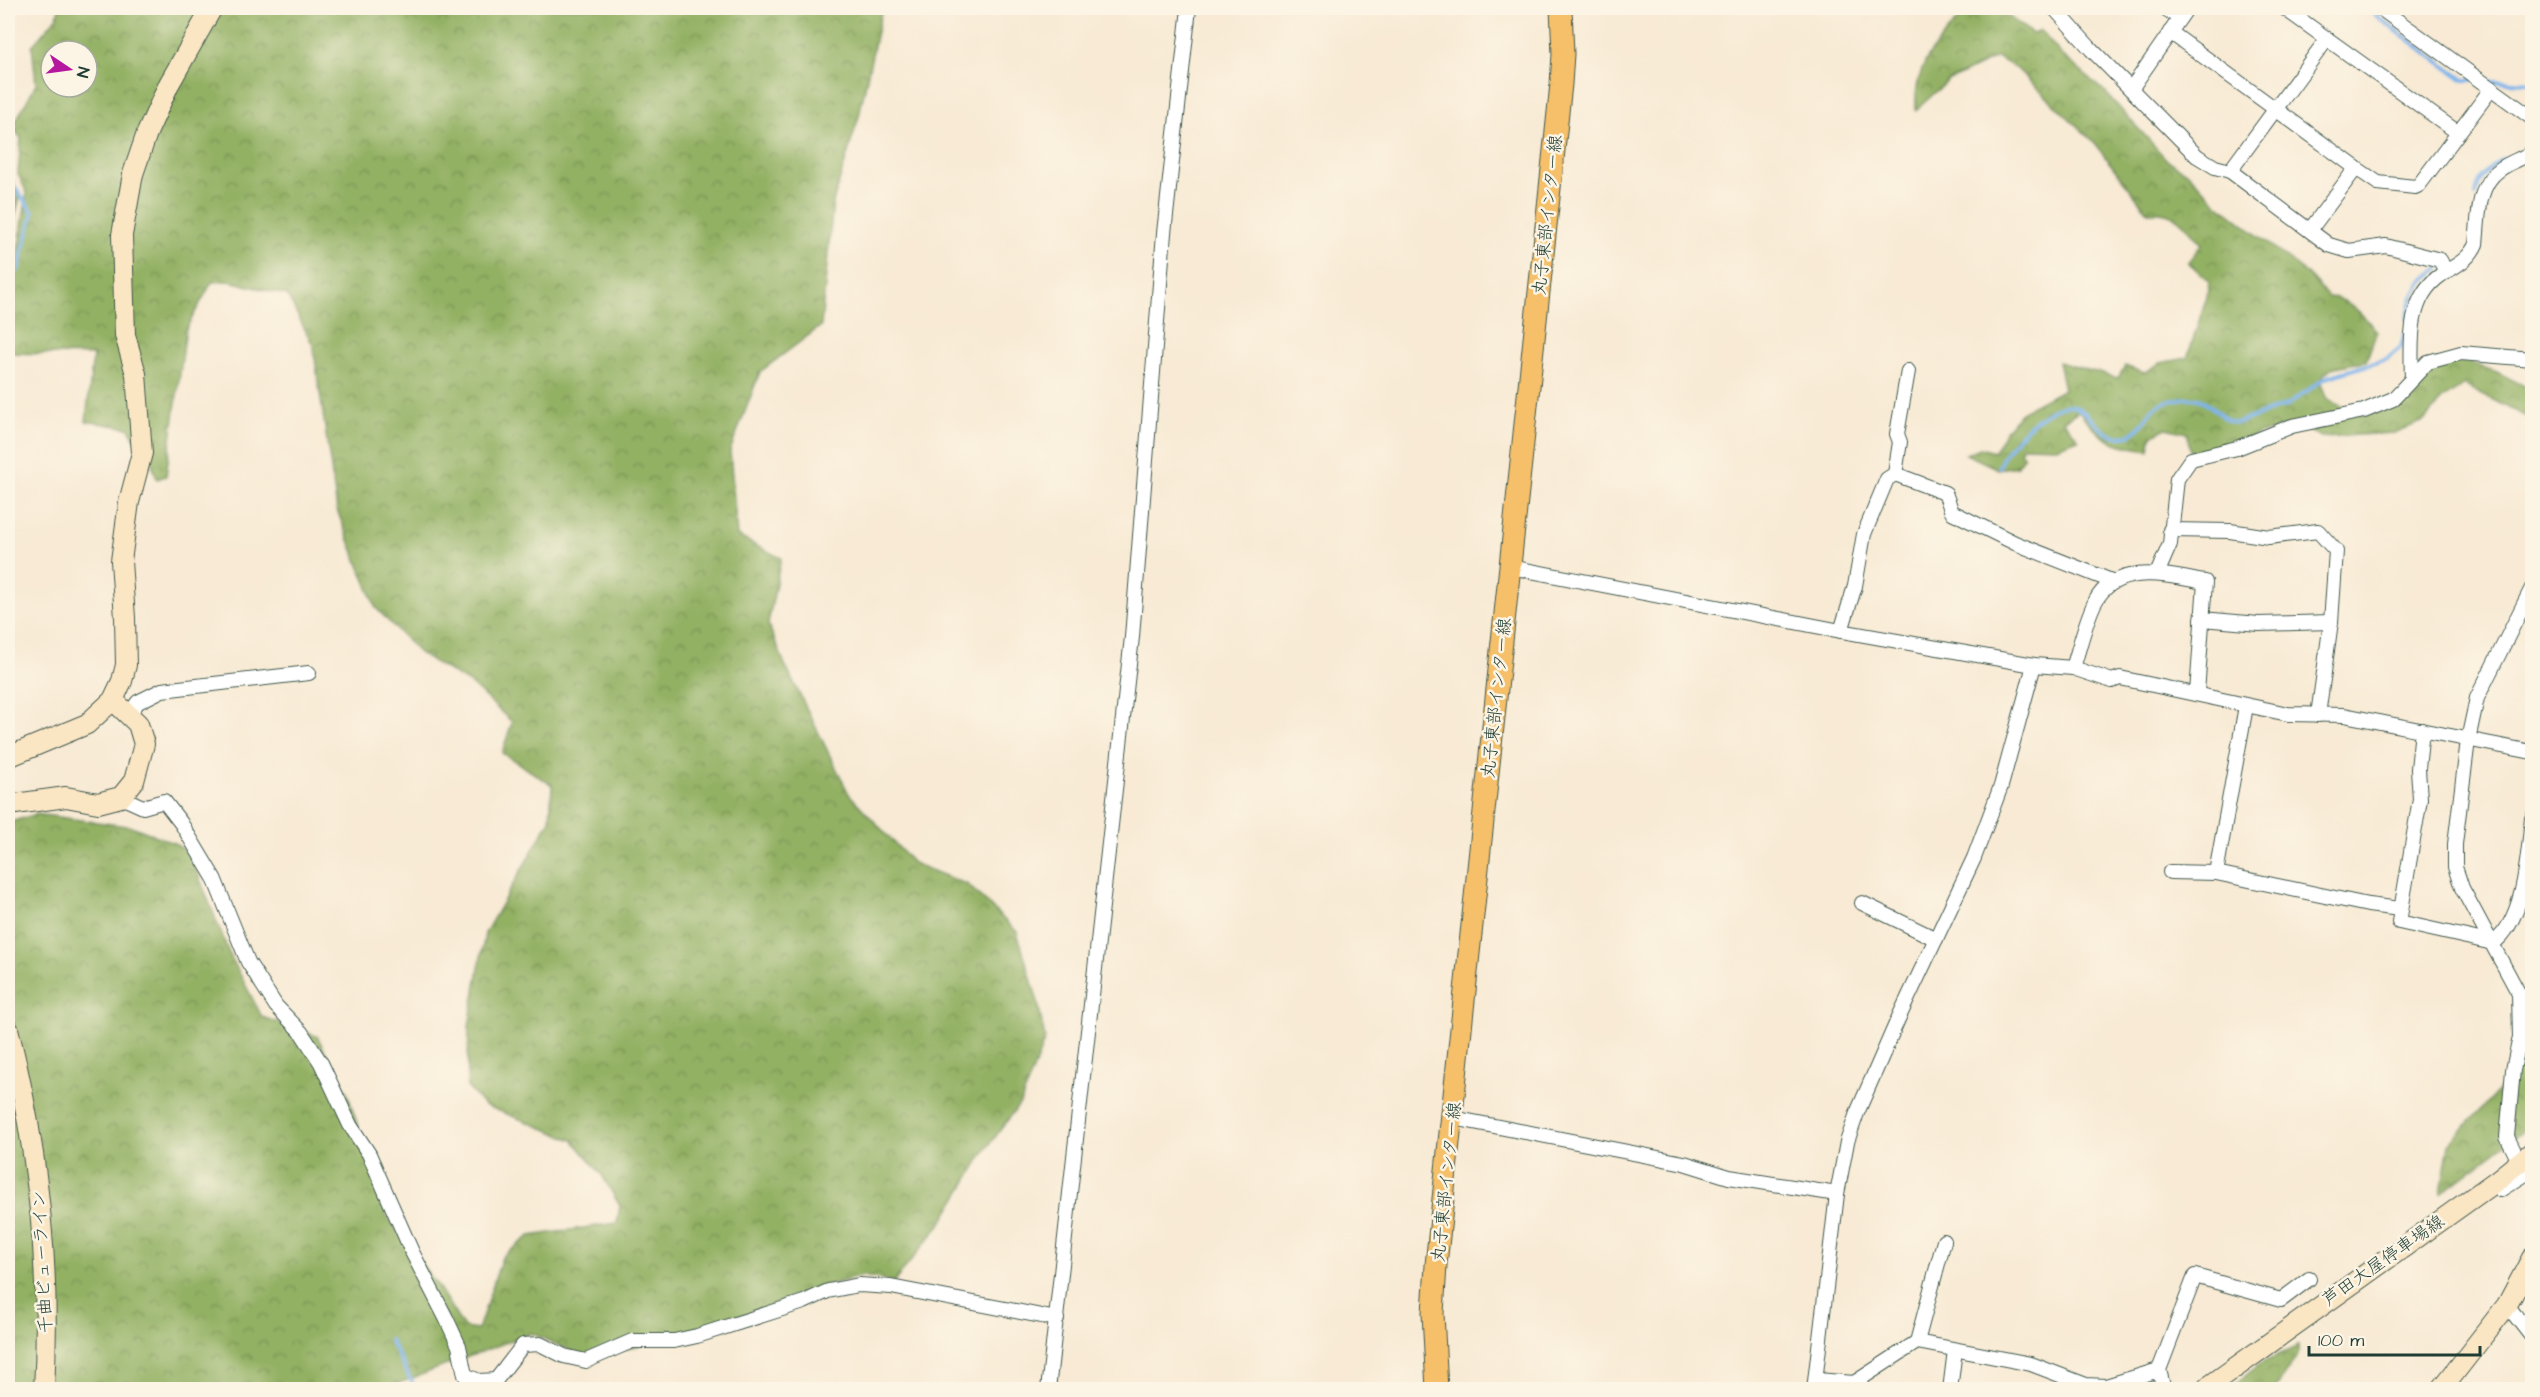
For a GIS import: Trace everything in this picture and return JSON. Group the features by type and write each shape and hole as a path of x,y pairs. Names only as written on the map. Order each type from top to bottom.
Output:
{"main road":[{"name":"丸子東部インター線","path":"1437,1389 1434,1295 1561,84 1561,8"}],"street":[{"path":"8,757 87,724 113,700 126,666 121,561 129,502 142,453 136,374 125,335 122,235 133,174 147,133 170,84 212,8"},
{"path":"1048,1389 1132,638 1164,233 1189,8"},
{"path":"2054,8 2177,139 2197,156 2215,167 2230,171 2329,245 2349,251 2386,246 2440,260 2444,268"},
{"path":"2131,89 2183,13 2165,8"},
{"path":"2284,8 2457,132"},
{"path":"2380,8 2532,118"},
{"path":"2170,32 2378,183 2415,187 2490,87"},
{"path":"2230,171 2327,39"},
{"path":"2412,379 2415,311 2423,293 2444,268 2473,252 2483,191 2491,177 2498,170 2532,152"},
{"path":"2310,230 2356,168"},
{"path":"2157,574 2170,544 2177,479 2190,459 2237,448 2292,426 2364,411 2393,399 2428,362 2461,352 2532,359"},
{"path":"1841,631 1855,586 1864,534 1887,479 1895,474 1900,442 1897,434 1908,370"},
{"path":"1895,474 1945,493 1952,512 2015,543 2114,582"},
{"path":"2170,530 2230,531 2269,537 2318,531 2336,551 2331,622 2318,715"},
{"path":"1510,567 1841,631 2034,665 2073,668 2112,681 2120,678 2288,714 2344,715 2532,752"},
{"path":"2073,668 2096,600 2114,582 2139,574 2157,574 2205,582 2197,693"},
{"path":"2528,1161 2507,1137 2513,1070 2520,1036 2521,1005 2515,983 2462,888 2455,867 2455,844 2468,740 2477,698 2532,588"},
{"path":"2202,618 2259,624 2331,622"},
{"path":"1944,1241 1917,1342 1854,1383 1815,1384 1837,1194 1847,1142 1857,1113 1974,858 2001,786 2034,665"},
{"path":"128,715 138,702 162,690 309,673"},
{"path":"8,806 66,797 98,803 121,797 135,781 144,744 138,724 113,700"},
{"path":"2216,873 2246,706"},
{"path":"2422,730 2418,769 2420,800 2399,922 2493,943"},
{"path":"121,797 142,807 164,801 200,852 214,878 248,962 276,1006 301,1032 321,1063 350,1125 369,1154 384,1193 459,1346 465,1375 479,1381 496,1380 523,1345 540,1344 564,1356 586,1361 632,1341 675,1341 698,1336 804,1302 828,1291 859,1285 891,1287 1057,1319"},
{"path":"2493,943 2502,936 2528,888 2532,818"},
{"path":"2170,872 2216,873 2368,905 2400,909"},
{"path":"1862,903 1936,939"},
{"name":"千曲ビューライン","path":"8,1029 26,1111 44,1234 47,1340 44,1389"},
{"path":"1453,1118 1684,1163 1729,1177 1837,1194"},
{"name":"芦田大屋停車場線","path":"2204,1389 2496,1181 2528,1161"},
{"path":"2441,1389 2507,1305 2532,1258"},
{"path":"2164,1389 2159,1370 2195,1276 2281,1300 2309,1280"},
{"path":"2507,1305 2532,1337"},
{"path":"1917,1342 2031,1364 2086,1385 2106,1386 2159,1370"},
{"path":"1950,1389 1955,1350"}],"green space":[{"path":"59,8 882,8 859,116 833,202 821,326 760,372 730,451 737,536 781,558 768,624 786,667 849,794 913,863 968,885 1017,932 1038,1002 1045,1039 1021,1102 987,1148 942,1222 894,1282 863,1276 823,1286 719,1325 589,1359 531,1333 384,1389 8,1389 8,823 36,814 134,827 174,843 190,854 229,953 262,1017 317,1036 347,1092 387,1216 439,1288 464,1328 478,1330 502,1257 530,1236 617,1223 620,1206 602,1175 573,1140 484,1105 467,1087 469,1026 485,933 550,820 552,785 502,753 512,722 471,684 419,653 376,608 337,510 313,345 287,295 229,281 212,282 186,329 166,476 157,479 148,453 142,453 129,428 86,421 93,355 8,353 8,275 17,257 27,193 18,174 21,138 12,128 36,84 32,46 57,17"},
{"path":"1968,8 1997,8 2033,34 2040,30 2061,54 2106,93 2168,161 2187,172 2217,203 2308,275 2328,297 2343,300 2355,308 2377,331 2366,361 2335,367 2323,375 2321,383 2327,400 2362,415 2398,407 2423,378 2443,365 2459,359 2497,372 2532,390 2532,420 2464,385 2442,400 2424,421 2394,433 2321,437 2294,424 2191,454 2187,433 2166,428 2151,436 2149,450 2125,446 2102,435 2079,411 2063,420 2079,439 2056,447 2023,446 2020,452 2024,457 2017,466 1998,469 1966,454 1980,448 1994,452 2007,429 2021,412 2064,389 2058,362 2118,378 2125,366 2144,373 2160,363 2187,358 2207,297 2209,281 2188,262 2202,244 2173,216 2166,213 2148,212 2091,139 2016,68 1997,57 1948,81 1916,110 1916,93 1923,66 1938,43"},
{"path":"8,186 20,196 8,247"},
{"path":"2532,1034 2532,1124 2441,1193 2449,1144 2502,1087 2513,1070 2531,1050"},
{"path":"2298,1346 2298,1355 2275,1389 2228,1389 2263,1362"}],"waterway":[{"path":"2365,8 2464,80 2472,80"},
{"path":"2489,81 2532,83"},
{"path":"2526,149 2532,144"},
{"path":"2476,195 2479,183 2485,174 2503,160"},
{"path":"8,177 33,213 18,270 8,278"},
{"path":"2407,319 2417,289 2440,268"},
{"path":"1999,467 2009,448 2029,426 2052,410 2063,406 2080,409 2101,429 2114,436 2132,434 2157,406 2186,398 2205,402 2224,418 2237,423 2289,404 2325,378 2387,359 2401,347 2405,333"},
{"path":"390,1340 416,1390"}]}
